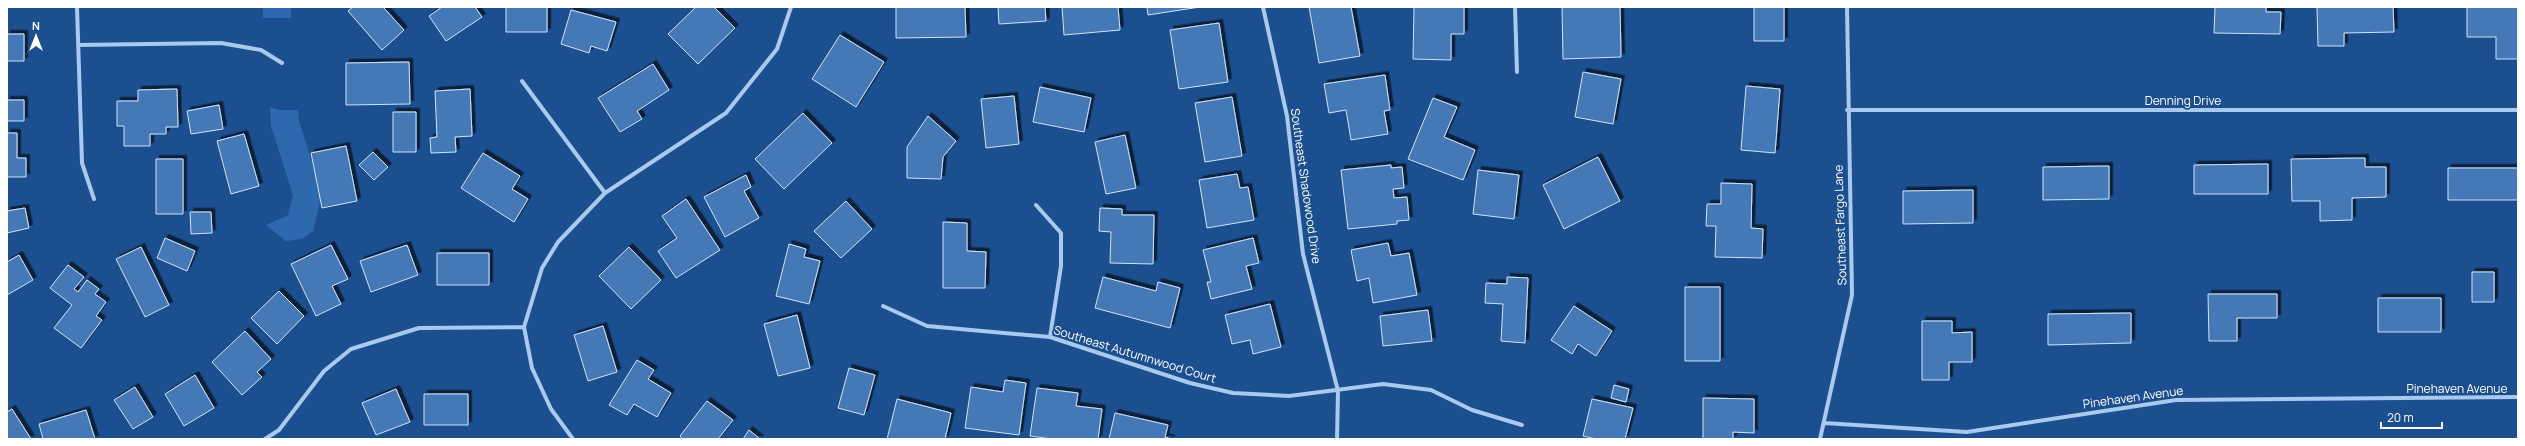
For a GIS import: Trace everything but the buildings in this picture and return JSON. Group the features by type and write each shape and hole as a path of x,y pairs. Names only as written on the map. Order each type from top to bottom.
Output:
{"street":[{"path":"77,7 82,163 94,199"},
{"path":"573,439 551,409 532,368 524,327 542,268 558,242 605,193 726,113 777,49 791,7"},
{"name":"Southeast Shadowood Drive","path":"1263,7 1287,116 1303,254 1338,391 1337,439"},
{"path":"1516,7 1517,72"},
{"name":"Southeast Fargo Lane","path":"1820,439 1852,295 1847,110 1847,7"},
{"path":"78,45 221,43 261,50 282,63"},
{"path":"522,81 605,193"},
{"name":"Denning Drive","path":"1847,110 2518,110"},
{"path":"1036,204 1061,233 1061,266 1050,337"},
{"name":"Southeast Autumnwood Court","path":"883,306 927,326 1050,337 1190,383 1233,393 1290,396 1383,384 1431,390 1472,410 1522,425"},
{"path":"264,439 279,430 324,371 351,349 418,328 524,327"},
{"name":"Pinehaven Avenue","path":"1824,423 1967,432 2176,400 2518,397"}],"shaded area":[{"path":"263,7 291,7 291,18 263,18"},
{"path":"270,107 280,110 298,110 299,121 322,194 313,231 302,239 286,241 266,225 288,215 293,195 271,126"}]}
